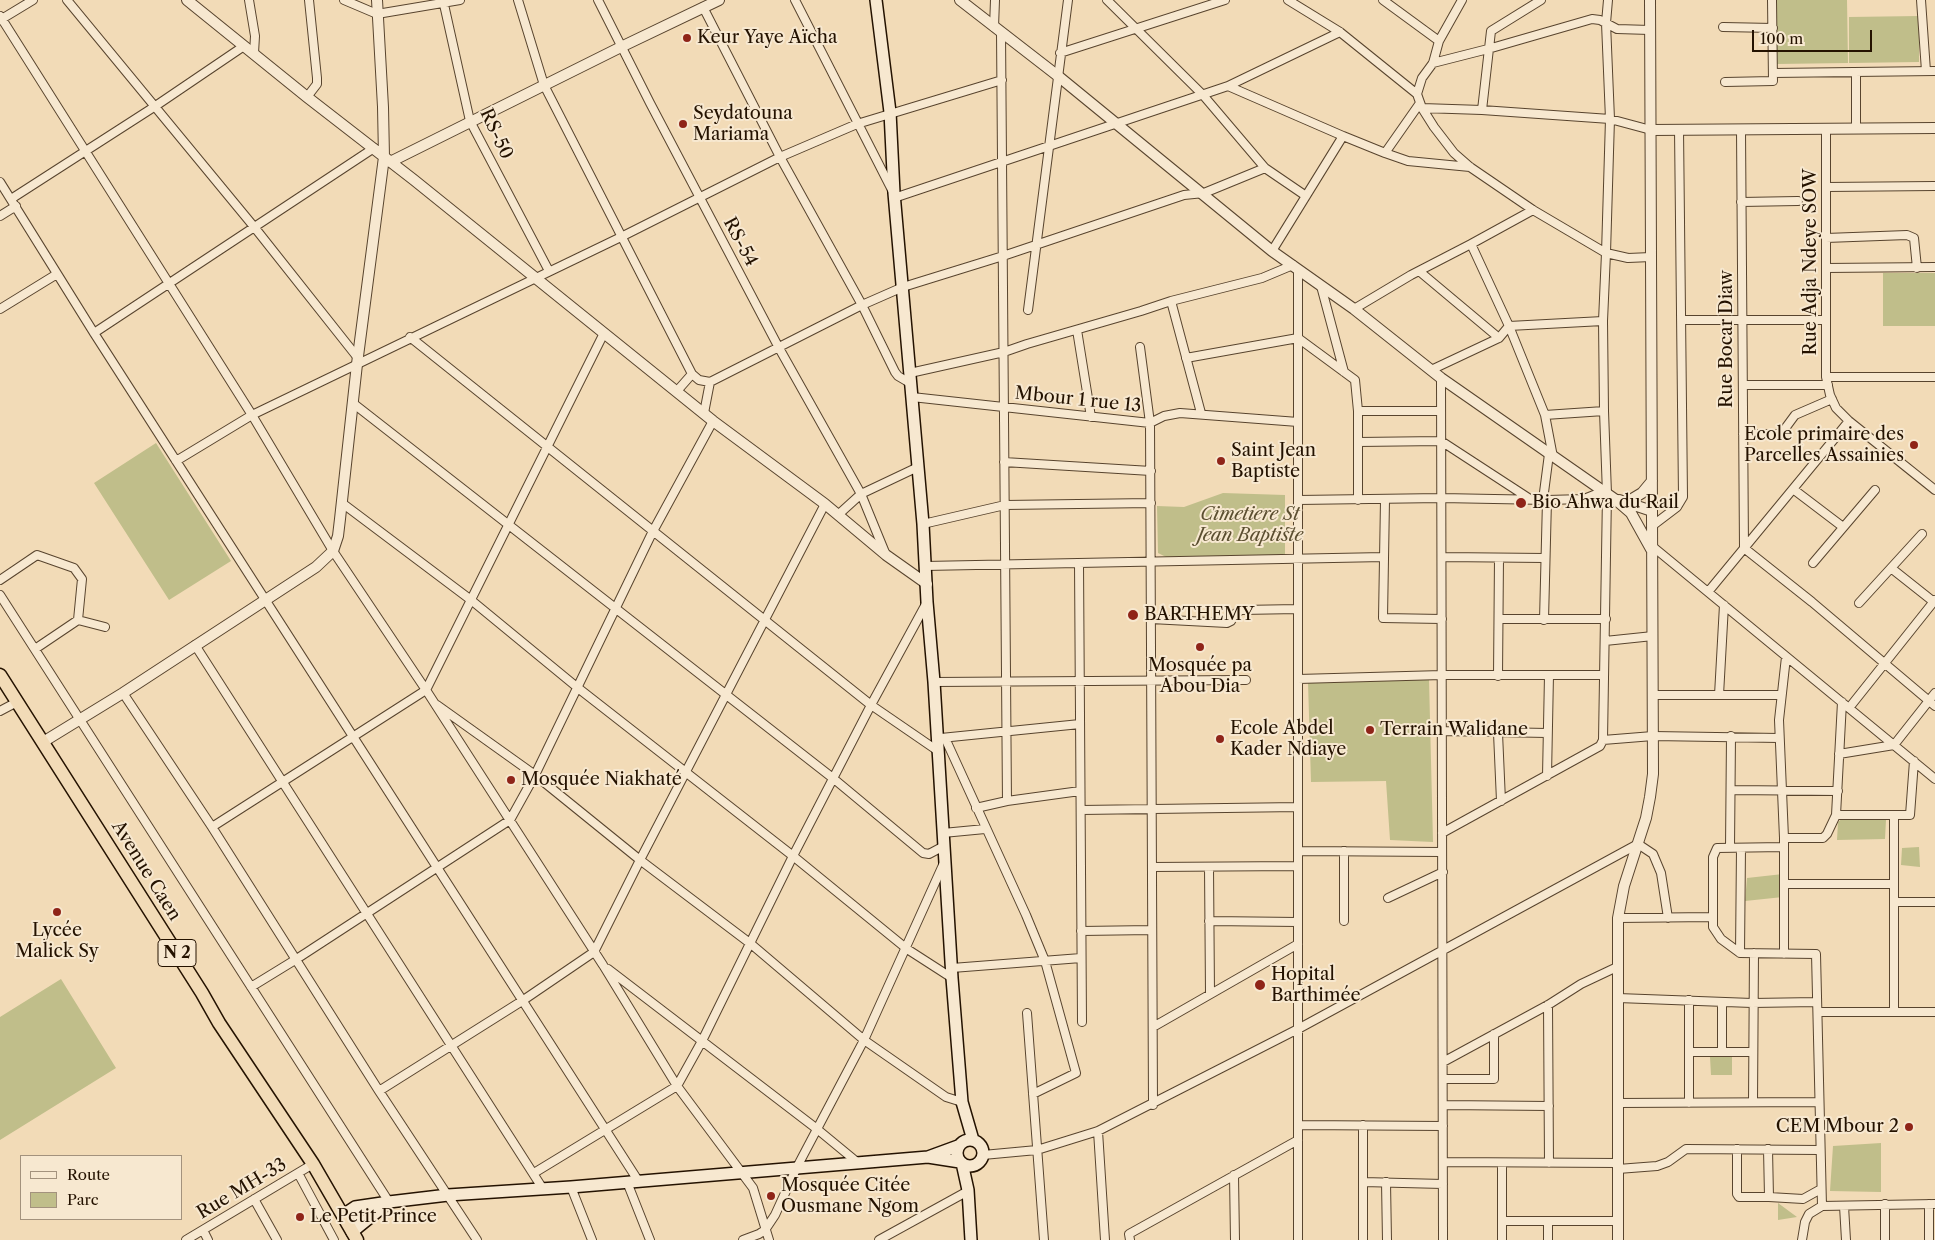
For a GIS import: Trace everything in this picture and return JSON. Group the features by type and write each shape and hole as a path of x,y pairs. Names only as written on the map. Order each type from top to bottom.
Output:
{"highway":[{"name":"Avenue Caen","path":"0,675 197,985 219,1023 313,1164 354,1236"}],"main road":[{"path":"876,0 890,112 894,195 923,524 927,602 941,738 938,752 952,973 963,1105 960,1145 956,1153 961,1163 968,1191 971,1240"},
{"path":"963,1105 973,1140"},
{"path":"343,1215 355,1206 448,1195 571,1187 928,1157 968,1166 974,1165 983,1155 981,1146 973,1140 966,1140 960,1145 928,1157"},
{"path":"968,1191 974,1165"},
{"path":"354,1236 389,1202"}],"street":[{"path":"33,0 1,18 252,414 333,551 426,690 603,965 676,1086 756,1194 769,1240"},
{"path":"66,0 255,228 358,361"},
{"path":"187,0 713,421 839,514 886,555 927,584"},
{"path":"249,0 255,36 254,53"},
{"path":"307,97 317,84 318,78 309,0"},
{"path":"344,0 377,14 460,0"},
{"path":"43,742 81,720 316,567 333,551 338,536 358,361 387,159 377,0"},
{"path":"518,0 544,85 692,374 700,380 710,382 862,305 903,287 1003,256 1184,195 1204,193 1265,168"},
{"name":"RS-54","path":"598,0 778,348 861,494 886,555"},
{"path":"387,159 470,121 719,0"},
{"path":"795,0 894,195 1002,162 1204,95 1228,86 1340,32"},
{"path":"960,0 1058,76 1295,268 1354,309 1441,378 1609,495 1631,513 1652,548 1935,779"},
{"path":"995,0 1002,80 1007,802"},
{"path":"1028,310 1068,0"},
{"path":"1107,0 1204,95 1265,168 1306,196"},
{"path":"1060,53 1225,0"},
{"path":"1288,0 1340,32 1417,94 1421,106 1434,127 1454,153 1470,167 1533,210 1606,253 1628,258 1651,257"},
{"path":"1383,0 1440,41"},
{"path":"1482,110 1492,29 1541,0"},
{"path":"1442,833 1600,746 1604,740 1609,495 1604,411 1604,320 1610,119 1606,23 1608,0"},
{"path":"1618,1240 1618,918 1620,899 1638,844 1650,797 1653,736 1650,0"},
{"path":"1725,82 1773,81 1772,0"},
{"path":"1922,0 1926,71"},
{"path":"1417,94 1422,78 1434,63 1440,41 1460,1"},
{"name":"RS-50","path":"443,2 470,121 549,271"},
{"path":"703,7 780,157 862,305 898,376 910,378 1004,352 1171,301 1295,268"},
{"path":"1434,63 1488,50 1592,19 1622,30 1650,30"},
{"path":"1723,28 1773,28"},
{"path":"0,216 13,203 86,152 244,46"},
{"path":"1773,73 1935,71"},
{"path":"1856,72 1856,129"},
{"path":"176,461 252,414 358,361 621,237 780,157 890,112 1002,80"},
{"path":"1228,86 1343,136 1408,161 1470,167"},
{"path":"1421,106 1610,119 1651,130 1935,128"},
{"path":"1385,153 1421,106"},
{"path":"1631,513 1652,518 1677,507 1683,497 1679,129"},
{"name":"Rue Adja Ndeye SOW","path":"1826,129 1827,381 1831,397"},
{"name":"Rue Bocar Diaw","path":"1740,130 1744,548"},
{"path":"1272,250 1343,136"},
{"path":"94,333 374,148"},
{"path":"0,182 264,600 606,1130 633,1182 634,1204 650,1240"},
{"path":"1826,187 1935,186"},
{"path":"1741,202 1798,202"},
{"path":"1354,309 1418,271 1533,210"},
{"path":"1826,238 1907,236 1914,238 1917,268"},
{"path":"1471,244 1509,326 1545,415 1551,455 1545,500 1544,620"},
{"path":"1826,268 1935,267"},
{"path":"1295,268 1298,338 1298,1240"},
{"path":"1418,271 1499,338"},
{"path":"0,309 57,274"},
{"path":"1321,286 1344,372"},
{"path":"1171,301 1201,413"},
{"path":"1431,370 1499,338 1509,326 1604,320"},
{"path":"1681,320 1826,320"},
{"path":"1076,330 1091,417"},
{"path":"212,827 426,690 604,334"},
{"path":"410,338 870,705 938,752"},
{"path":"1186,358 1298,338 1344,372 1356,382 1358,410 1358,500"},
{"path":"1140,347 1150,424 1151,471 1153,1105"},
{"path":"677,391 692,374"},
{"path":"1743,385 1935,377"},
{"path":"1441,378 1443,1240"},
{"path":"704,413 710,382"},
{"name":"Mbour 1 rue 13","path":"912,397 1150,424 1164,416 1180,413 1201,413 1298,422"},
{"path":"1743,434 1782,434 1796,415 1831,397 1836,408 1849,421 1935,490"},
{"path":"354,404 834,780 923,853 929,854 944,846"},
{"path":"1358,410 1441,411"},
{"path":"1545,415 1604,411"},
{"path":"250,987 295,960 510,820 535,775 578,688 652,532 713,421"},
{"path":"1708,592 1849,421"},
{"path":"1358,442 1441,441 1530,500"},
{"path":"1004,462 1151,471"},
{"path":"839,514 861,494 918,467"},
{"path":"1627,502 1642,493 1652,481"},
{"path":"1793,489 1843,527"},
{"path":"1813,562 1874,490"},
{"path":"1298,500 1442,498 1545,500 1584,499 1609,495 1627,502 1652,518"},
{"path":"1385,500 1383,618 1442,619"},
{"path":"342,503 471,600 578,688 793,856 907,949 952,973 1081,958"},
{"path":"923,524 1005,505 1151,503"},
{"path":"379,1090 522,1001 594,952 825,504"},
{"path":"1859,603 1922,534"},
{"path":"1744,548 1812,602 1932,703"},
{"path":"0,580 37,555 74,568 82,579 78,620"},
{"path":"925,566 1384,557"},
{"path":"1442,557 1545,558"},
{"path":"1498,676 1499,558"},
{"path":"1079,563 1082,1022"},
{"path":"1784,838 1823,838 1827,834 1836,815 1839,754 1845,705 1884,664 1934,601 1891,568"},
{"path":"0,595 389,1202"},
{"path":"534,1174 676,1086 702,1041 752,944 793,856 834,780 870,705 927,602"},
{"path":"1719,695 1724,605"},
{"path":"1151,619 1227,623 1241,610 1298,609"},
{"path":"1498,619 1606,619"},
{"path":"35,649 78,620 105,627"},
{"path":"1605,641 1653,636"},
{"path":"195,644 543,1189"},
{"path":"1784,954 1784,838 1779,738 1781,695 1786,657"},
{"path":"1298,679 1442,675 1604,675"},
{"path":"1547,776 1548,675"},
{"path":"934,682 1246,680"},
{"path":"123,693 212,827 295,960 477,1240"},
{"path":"1839,754 1894,745 1932,703 1935,693"},
{"path":"1654,695 1781,695"},
{"path":"0,711 18,702"},
{"path":"434,703 535,775 640,860 752,944 864,1040 946,1097 963,1105"},
{"path":"1033,1094 1076,1073 1045,961 1026,915 941,738 1080,724"},
{"path":"1442,731 1547,733"},
{"path":"1498,733 1501,801"},
{"path":"1604,740 1653,736 1779,738"},
{"path":"1730,848 1731,736"},
{"path":"1836,815 1910,815 1914,761"},
{"path":"1731,790 1838,791"},
{"path":"976,808 1080,791"},
{"path":"1080,810 1298,808"},
{"path":"1894,815 1894,1012"},
{"path":"943,832 985,829"},
{"path":"1638,844 1653,854 1661,873 1668,918"},
{"path":"983,1155 1038,1150 1098,1131 1153,1105 1298,1029 1638,844"},
{"path":"1784,847 1717,848 1714,852 1713,927 1727,945 1740,952 1816,954 1822,1206"},
{"path":"1740,952 1741,848"},
{"path":"1298,850 1442,852"},
{"path":"1344,851 1344,921"},
{"path":"743,1240 765,1230 775,1215 797,1167 864,1040 907,949 945,861"},
{"path":"1152,868 1298,866"},
{"path":"1209,867 1210,994"},
{"path":"1388,898 1443,872"},
{"path":"1784,884 1894,884"},
{"path":"1894,902 1935,902"},
{"path":"1618,918 1712,917"},
{"path":"1209,921 1298,922"},
{"path":"1081,931 1152,930"},
{"path":"1153,1027 1298,944"},
{"path":"1754,953 1752,1003 1754,1102"},
{"path":"603,965 818,1129 857,1162"},
{"path":"1443,1062 1548,1005 1582,984 1617,967"},
{"path":"1618,998 1752,1003 1817,1002"},
{"path":"1689,1000 1689,1103"},
{"path":"1722,1002 1722,1052"},
{"path":"1548,1005 1549,1163"},
{"path":"1818,1012 1935,1012"},
{"path":"1027,1013 1044,1240"},
{"path":"1443,1079 1494,1079 1494,1034"},
{"path":"1689,1052 1753,1052"},
{"path":"1618,1103 1820,1102"},
{"path":"1443,1105 1548,1106"},
{"path":"1298,1125 1443,1126"},
{"path":"1363,1126 1363,1240"},
{"path":"1098,1131 1104,1240"},
{"path":"1130,1240 1130,1234 1298,1140"},
{"path":"1443,1162 1657,1166 1668,1162 1686,1149 1820,1150"},
{"path":"1737,1149 1737,1196 1803,1199 1821,1189"},
{"path":"1768,1149 1769,1197"},
{"path":"1502,1163 1502,1240"},
{"name":"Rue MH-33","path":"186,1240 313,1164"},
{"path":"298,1173 334,1240"},
{"path":"1234,1175 1235,1240"},
{"path":"1363,1182 1443,1184"},
{"path":"1386,1182 1386,1240"},
{"path":"571,1187 592,1240"},
{"path":"879,1240 968,1191"},
{"path":"254,1199 277,1240"},
{"path":"1885,1204 1885,1240"},
{"path":"1802,1240 1805,1222 1809,1214 1822,1206 1932,1204 1929,1240"},
{"path":"1844,1206 1846,1240"},
{"path":"1502,1221 1618,1220"},
{"path":"1548,1221 1548,1240"},
{"path":"203,1230 208,1240"}],"green space":[{"path":"1776,0 1847,0 1848,63 1777,64"},
{"path":"1919,16 1919,62 1849,63 1849,17"},
{"path":"1883,273 1935,273 1935,326 1883,326"},
{"path":"156,443 231,561 169,600 94,483"},
{"name":"Cimetiere St Jean Baptiste","path":"1223,493 1285,495 1285,557 1166,557 1158,553 1157,506 1184,507"},
{"name":"Terrain Walidane","path":"1429,679 1433,842 1390,840 1386,781 1311,782 1308,682"},
{"path":"1844,817 1886,820 1885,839 1837,840 1838,822"},
{"path":"1919,847 1920,867 1901,865 1902,848"},
{"path":"1783,874 1783,897 1745,901 1747,878"},
{"path":"61,979 116,1068 0,1140 0,1017"},
{"path":"1732,1055 1732,1075 1711,1075 1710,1057"},
{"path":"1881,1143 1881,1192 1830,1191 1833,1146"},
{"path":"1778,1203 1797,1217 1778,1220"}],"place":[{"name":"Keur Yaye Aïcha","path":"687,38"},
{"name":"Seydatouna Mariama","path":"683,124"},
{"name":"Ecole primaire des Parcelles Assainies","path":"1914,445"},
{"name":"Saint Jean Baptiste","path":"1221,461"},
{"name":"Bio Ahwa du Rail","path":"1521,503"},
{"name":"BARTHEMY","path":"1133,615"},
{"name":"Mosquée pa Abou Dia","path":"1200,647"},
{"name":"Terrain Walidane","path":"1370,730"},
{"name":"Ecole Abdel Kader Ndiaye","path":"1220,739"},
{"name":"Mosquée Niakhaté","path":"511,780"},
{"name":"Lycée Malick Sy","path":"57,912"},
{"name":"Hopital Barthimée","path":"1260,985"},
{"name":"CEM Mbour 2","path":"1909,1127"},
{"name":"Mosquée Citée Ousmane Ngom","path":"771,1196"},
{"name":"Le Petit Prince","path":"300,1217"}]}
